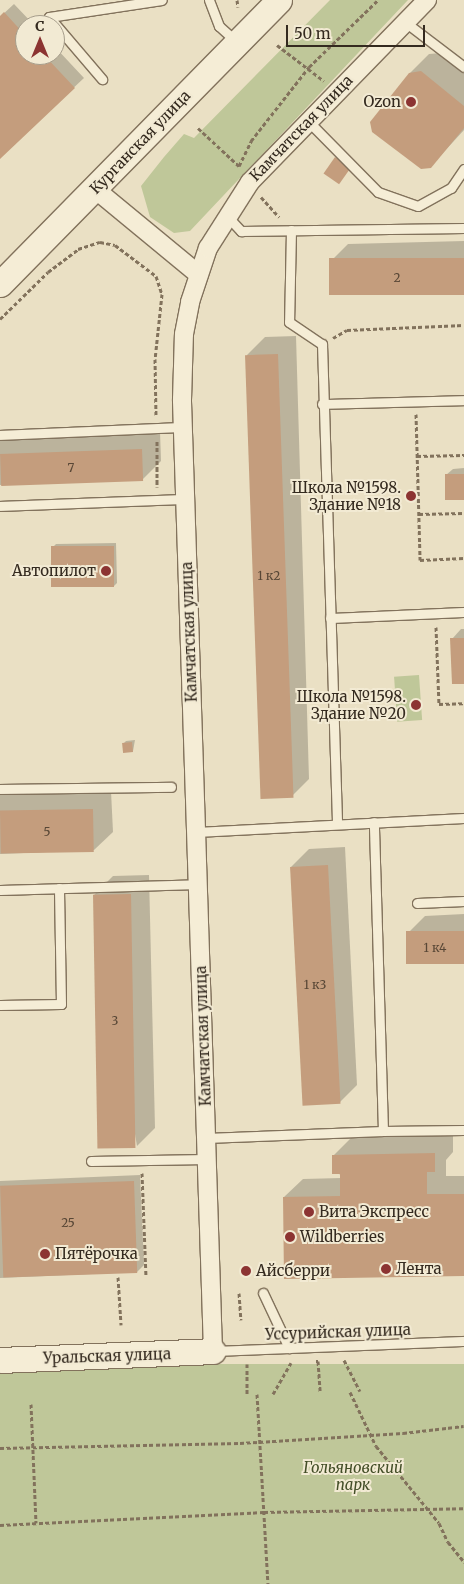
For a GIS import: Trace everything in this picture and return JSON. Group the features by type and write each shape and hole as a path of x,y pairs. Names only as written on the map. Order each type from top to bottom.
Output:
{"street":[{"name":"Курганская улица","path":"0,284 279,0"},
{"name":"Камчатская улица","path":"213,1351 182,426 184,334 198,274 208,248 226,216 250,182 307,120 427,0"},
{"path":"95,189 198,274"},
{"name":"Уральская улица","path":"0,1360 213,1351"}],"lane":[{"path":"102,78 49,17 162,0"},
{"path":"209,0 219,26 237,42"},
{"path":"405,22 464,67"},
{"path":"307,120 378,192 418,206 451,188 464,169"},
{"path":"226,216 241,231 464,228"},
{"path":"291,230 289,322 322,344 322,404 337,824"},
{"path":"322,404 464,400"},
{"path":"0,435 182,426"},
{"path":"0,506 185,499"},
{"path":"330,618 464,612"},
{"path":"0,789 172,787"},
{"path":"196,832 464,818"},
{"path":"374,822 383,1131"},
{"path":"0,890 198,884"},
{"path":"0,1005 61,1004 59,888"},
{"path":"417,903 464,901"},
{"path":"206,1138 383,1131 464,1130"},
{"path":"91,1161 207,1159"},
{"path":"263,1293 289,1348"},
{"name":"Уссурийская улица","path":"213,1351 464,1341"}],"path":[{"path":"237,0 238,7"},
{"path":"198,128 238,166 251,141 309,67 378,0"},
{"path":"277,45 309,67 335,92"},
{"path":"261,197 291,230"},
{"path":"0,319 48,272 78,250 100,242 115,245 156,276 162,294 155,359 158,500"},
{"path":"322,344 347,330 464,325"},
{"path":"415,401 420,560 464,558"},
{"path":"417,456 464,455"},
{"path":"419,514 464,513"},
{"path":"435,613 439,704 464,702"},
{"path":"142,1160 146,1275"},
{"path":"118,1276 121,1325"},
{"path":"239,1294 241,1320"},
{"path":"337,1360 346,1360 360,1391"},
{"path":"318,1361 320,1392"},
{"path":"309,1362 328,1361"},
{"path":"282,1363 300,1362"},
{"path":"273,1394 292,1363"},
{"path":"247,1394 245,1364 254,1364"},
{"path":"350,1392 371,1435 387,1461 440,1523 448,1542 464,1562"},
{"path":"257,1394 268,1584"},
{"path":"31,1404 36,1523"},
{"path":"0,1448 259,1442 371,1435 464,1426"},
{"path":"0,1525 264,1512 464,1508"}],"green space":[{"path":"330,0 408,0 190,231 174,233 150,217 141,186 164,157 184,134 194,138"},
{"path":"419,675 422,720 397,722 394,677"},
{"name":"Гольяновcкий парк","path":"0,1364 464,1364 464,1584 0,1584"}],"building":[{"path":"4,12 15,24 15,65 53,65 75,88 0,159 0,16"},
{"path":"421,71 464,106 464,128 431,168 421,169 372,132 370,122 409,73"},
{"path":"335,157 351,168 339,184 324,173"},
{"path":"329,258 464,258 464,295 329,295"},
{"path":"278,354 293,798 261,799 245,355"},
{"path":"142,449 143,481 1,486 0,454"},
{"path":"445,474 464,474 464,500 445,500"},
{"path":"51,546 114,546 114,587 51,587"},
{"path":"450,638 464,638 464,684 452,684"},
{"path":"132,742 133,752 123,753 122,743"},
{"path":"93,809 94,852 1,854 0,811"},
{"path":"328,865 341,1104 303,1106 290,867"},
{"path":"131,894 135,1148 97,1149 93,895"},
{"path":"406,931 464,931 464,964 406,964"},
{"path":"435,1153 435,1172 427,1172 427,1194 464,1194 464,1276 284,1279 283,1197 340,1196 340,1174 332,1174 332,1155"},
{"path":"134,1181 137,1273 3,1278 0,1186"}],"place":[{"name":"Ozon","path":"411,102"},
{"name":"Школа №1598. Здание №18","path":"411,496"},
{"name":"Автопилот","path":"106,571"},
{"name":"Школа №1598. Здание №20","path":"416,705"},
{"name":"Вита Экспресс","path":"309,1212"},
{"name":"Wildberries","path":"290,1237"},
{"name":"Пятёрочка","path":"45,1254"},
{"name":"Лента","path":"386,1269"},
{"name":"Айсберри","path":"246,1271"}]}
